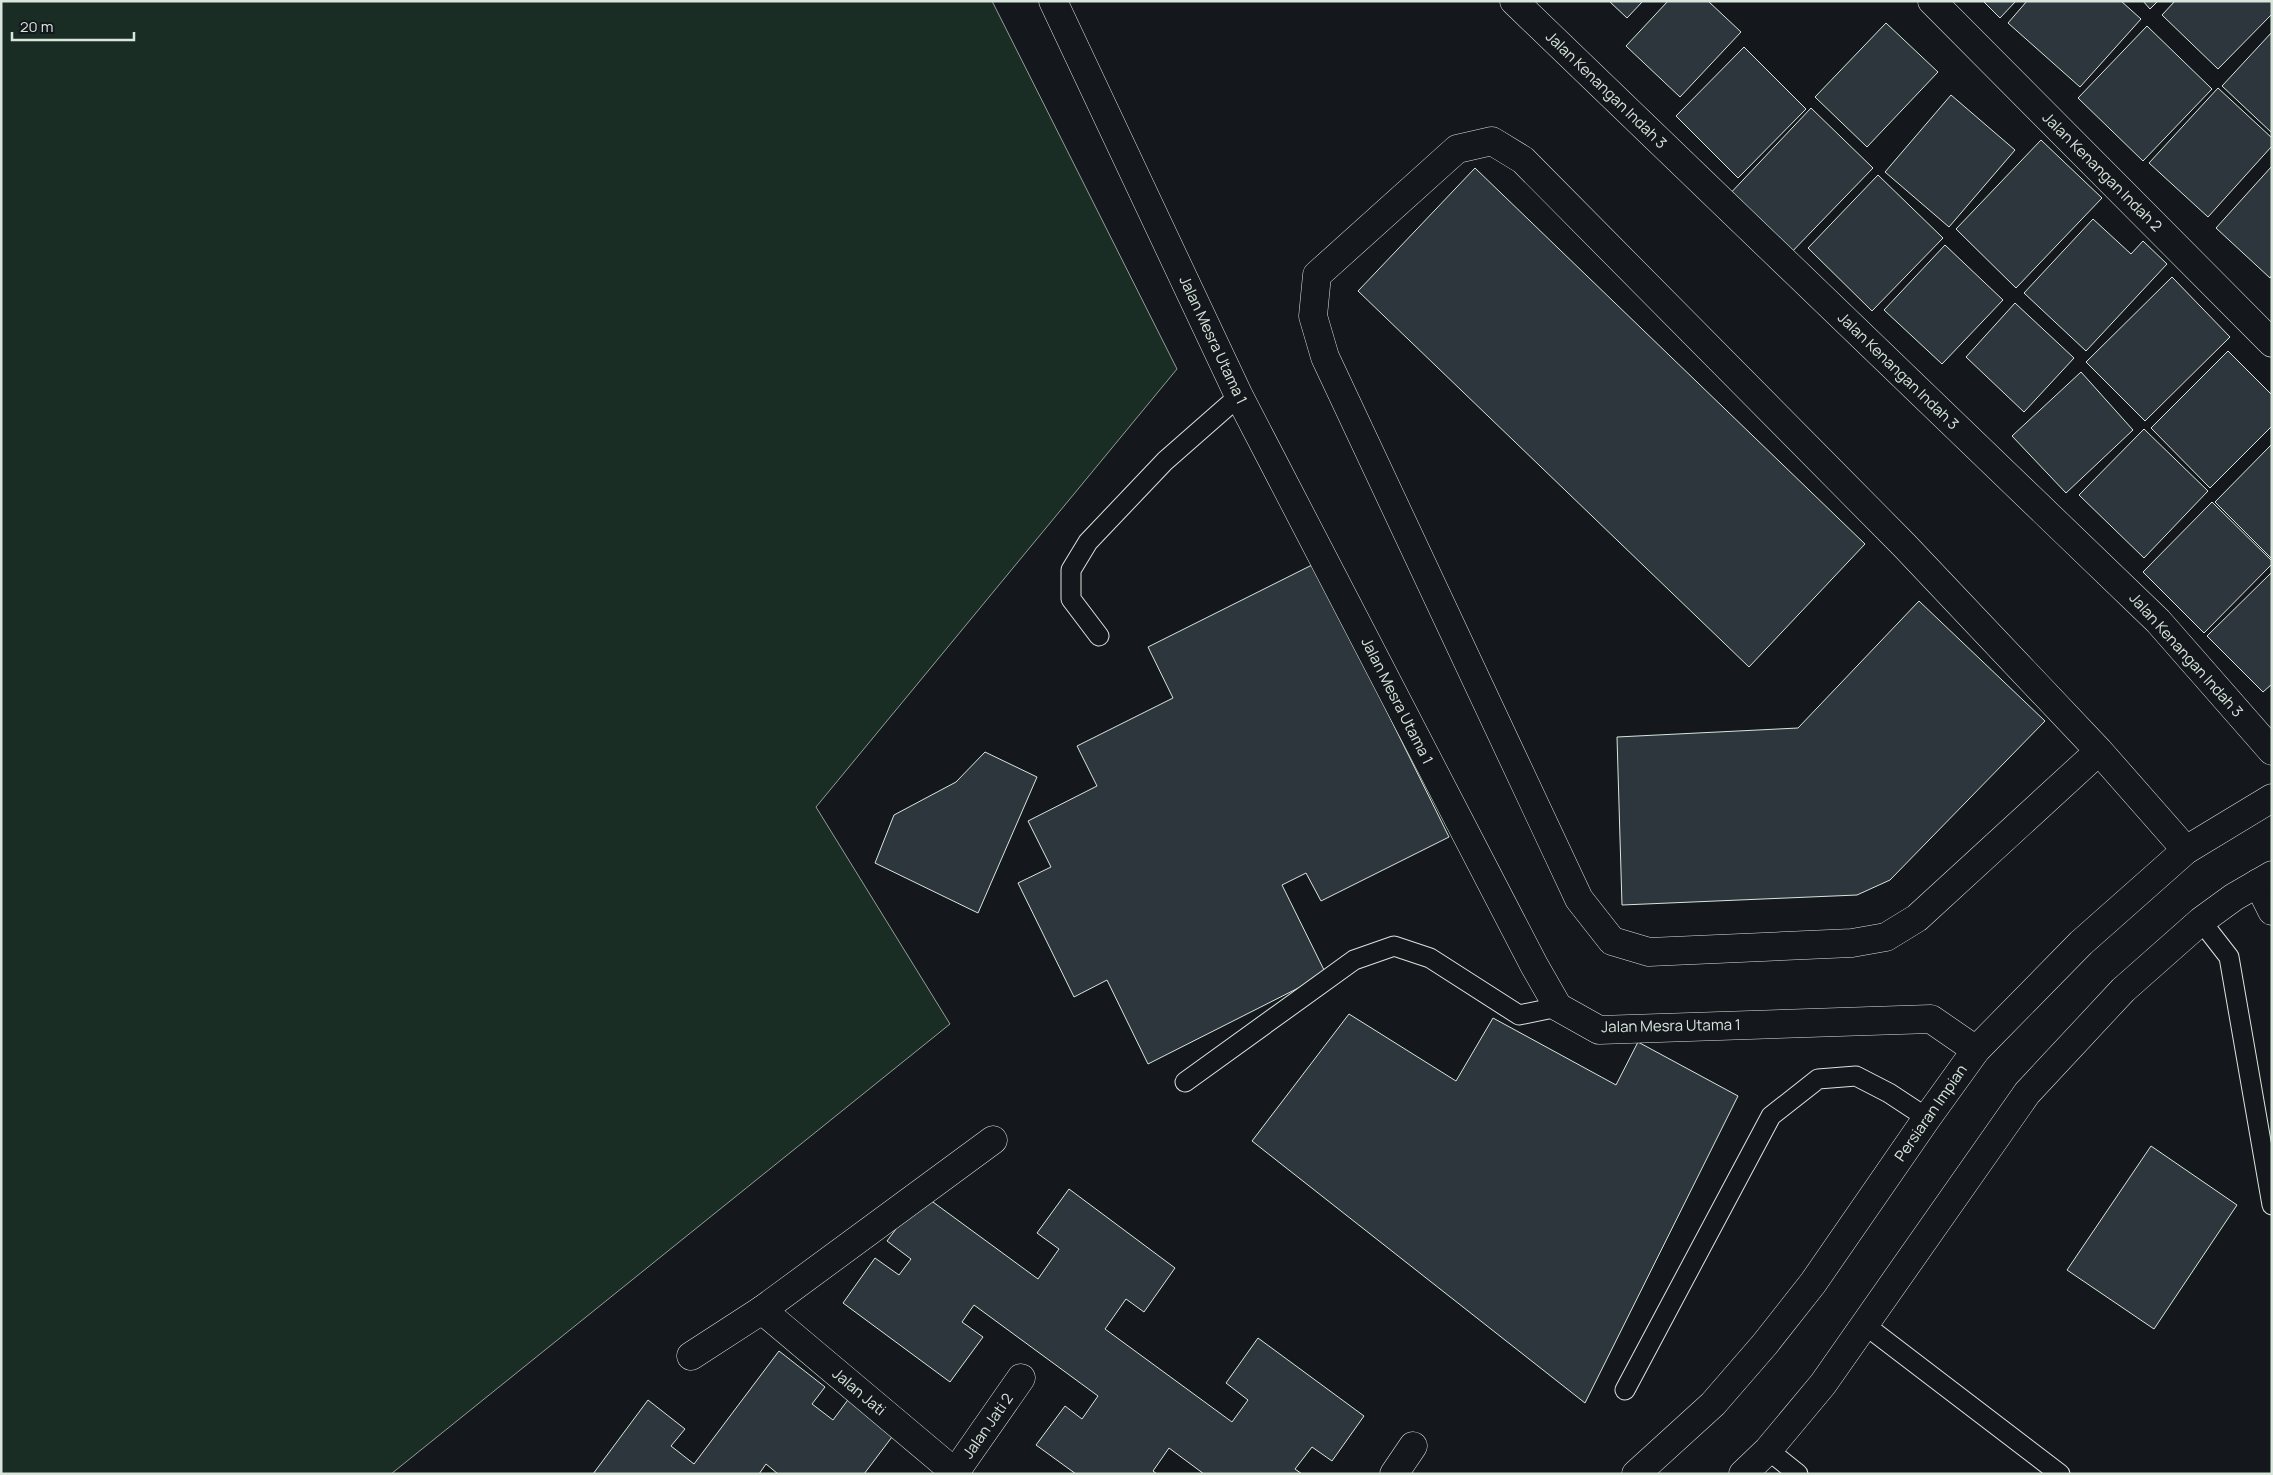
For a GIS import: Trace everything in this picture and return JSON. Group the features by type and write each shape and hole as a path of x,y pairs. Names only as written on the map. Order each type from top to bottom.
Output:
{"street":[{"name":"Jalan Mesra Utama 1","path":"1053,1 1239,396 1534,965 1558,1007 1599,1030 1931,1019 1976,1050"},
{"name":"Jalan Kenangan Indah 3","path":"1514,1 2158,620 2272,751"},
{"name":"Jalan Kenangan Indah 2","path":"1932,1 2272,343"},
{"path":"2099,751 1917,918 1886,937 1852,943 1649,952 1612,941 1579,899 1325,357 1313,316 1317,275 1457,148 1492,141 1523,160 1904,545 2099,751 2186,850"},
{"name":"Persiaran Impian","path":"1636,1474 1713,1404 1765,1344 1813,1283 1976,1050 2082,943 2186,850 2272,798"},
{"path":"1743,1474 1768,1450 1823,1384 2027,1093 2122,990 2201,921 2265,879 2272,911"},
{"path":"691,1356 762,1310 993,1140"},
{"name":"Jalan Jati","path":"762,1310 956,1473"},
{"name":"Jalan Jati 2","path":"956,1473 1021,1378"},
{"path":"1394,1474 1414,1446"}],"lane":[{"path":"1099,636 1071,599 1071,570 1088,542 1165,461 1239,396"},
{"path":"2201,921 2229,957 2272,1206"},
{"path":"1184,1082 1354,960 1394,946 1430,958 1519,1015 1558,1007"},
{"path":"1625,1390 1771,1116 1818,1079 1856,1076 1888,1093 1927,1118"},
{"path":"1865,1325 2060,1474"},
{"path":"1768,1450 1798,1474"}],"green space":[{"path":"1,1 992,1 1177,369 816,807 950,1024 391,1474 1,1474"}],"building":[{"path":"1609,1 1643,1 1627,18"},
{"path":"1668,1 1708,1 1741,32 1680,97 1626,46"},
{"path":"1983,1 2016,1 2000,18"},
{"path":"2027,1 2121,1 2141,19 2080,87 2008,23"},
{"path":"2143,1 2158,1 2150,9"},
{"path":"2175,1 2272,1 2272,14 2218,69 2162,15"},
{"path":"1886,23 1938,72 1867,147 1815,97"},
{"path":"2147,26 2212,89 2143,161 2078,98"},
{"path":"2272,32 2272,133 2222,86"},
{"path":"1744,47 1806,109 1738,178 1676,116"},
{"path":"2218,88 2272,138 2272,146 2208,217 2149,163"},
{"path":"1951,95 2015,150 1949,227 1885,172"},
{"path":"1811,108 1873,168 1786,258 1725,199"},
{"path":"2041,140 2102,198 2016,288 1956,229"},
{"path":"2272,166 2272,275 2270,278 2216,228"},
{"path":"1475,168 1865,544 1749,667 1358,291"},
{"path":"1878,175 1943,238 1872,311 1808,248"},
{"path":"2093,219 2131,254 2143,241 2167,264 2086,351 2024,293"},
{"path":"1945,245 2003,300 1942,364 1884,310"},
{"path":"2172,277 2230,337 2145,421 2086,362"},
{"path":"2015,303 2074,358 2024,412 1966,357"},
{"path":"2228,351 2272,395 2272,426 2210,488 2151,428"},
{"path":"2081,372 2133,430 2066,493 2012,436"},
{"path":"2144,429 2208,491 2144,558 2079,495"},
{"path":"2272,444 2272,558 2271,558 2215,502"},
{"path":"2212,502 2272,561 2272,564 2204,633 2143,572"},
{"path":"1314,564 1449,837 1321,901 1306,873 1282,885 1326,974 1148,1064 1107,980 1074,997 1018,883 1051,867 1028,821 1097,786 1077,746 1173,698 1148,647"},
{"path":"2272,572 2272,684 2263,692 2207,636"},
{"path":"1919,601 2045,721 1890,880 1857,895 1622,905 1617,737 1798,728"},
{"path":"985,752 1037,777 978,913 875,863 894,815 956,782"},
{"path":"1349,1014 1456,1081 1493,1018 1616,1085 1638,1042 1738,1096 1585,1403 1252,1141"},
{"path":"2151,1146 2237,1205 2154,1329 2067,1270"},
{"path":"1069,1189 1175,1268 1144,1312 1126,1299 1105,1329 1232,1422 1248,1400 1226,1383 1258,1338 1364,1416 1332,1461 1312,1447 1295,1469 1302,1474 1204,1474 1169,1448 1153,1471 1157,1474 1076,1474 1036,1445 1065,1406 1082,1419 1098,1396 974,1305 962,1322 983,1337 950,1382 843,1303 875,1258 899,1275 911,1259 887,1241 922,1194 1038,1279 1059,1249 1037,1233"},
{"path":"779,1351 825,1387 812,1404 833,1420 850,1397 895,1433 864,1474 778,1474 766,1464 759,1474 593,1474 648,1400 685,1429 671,1446 694,1464"}]}
